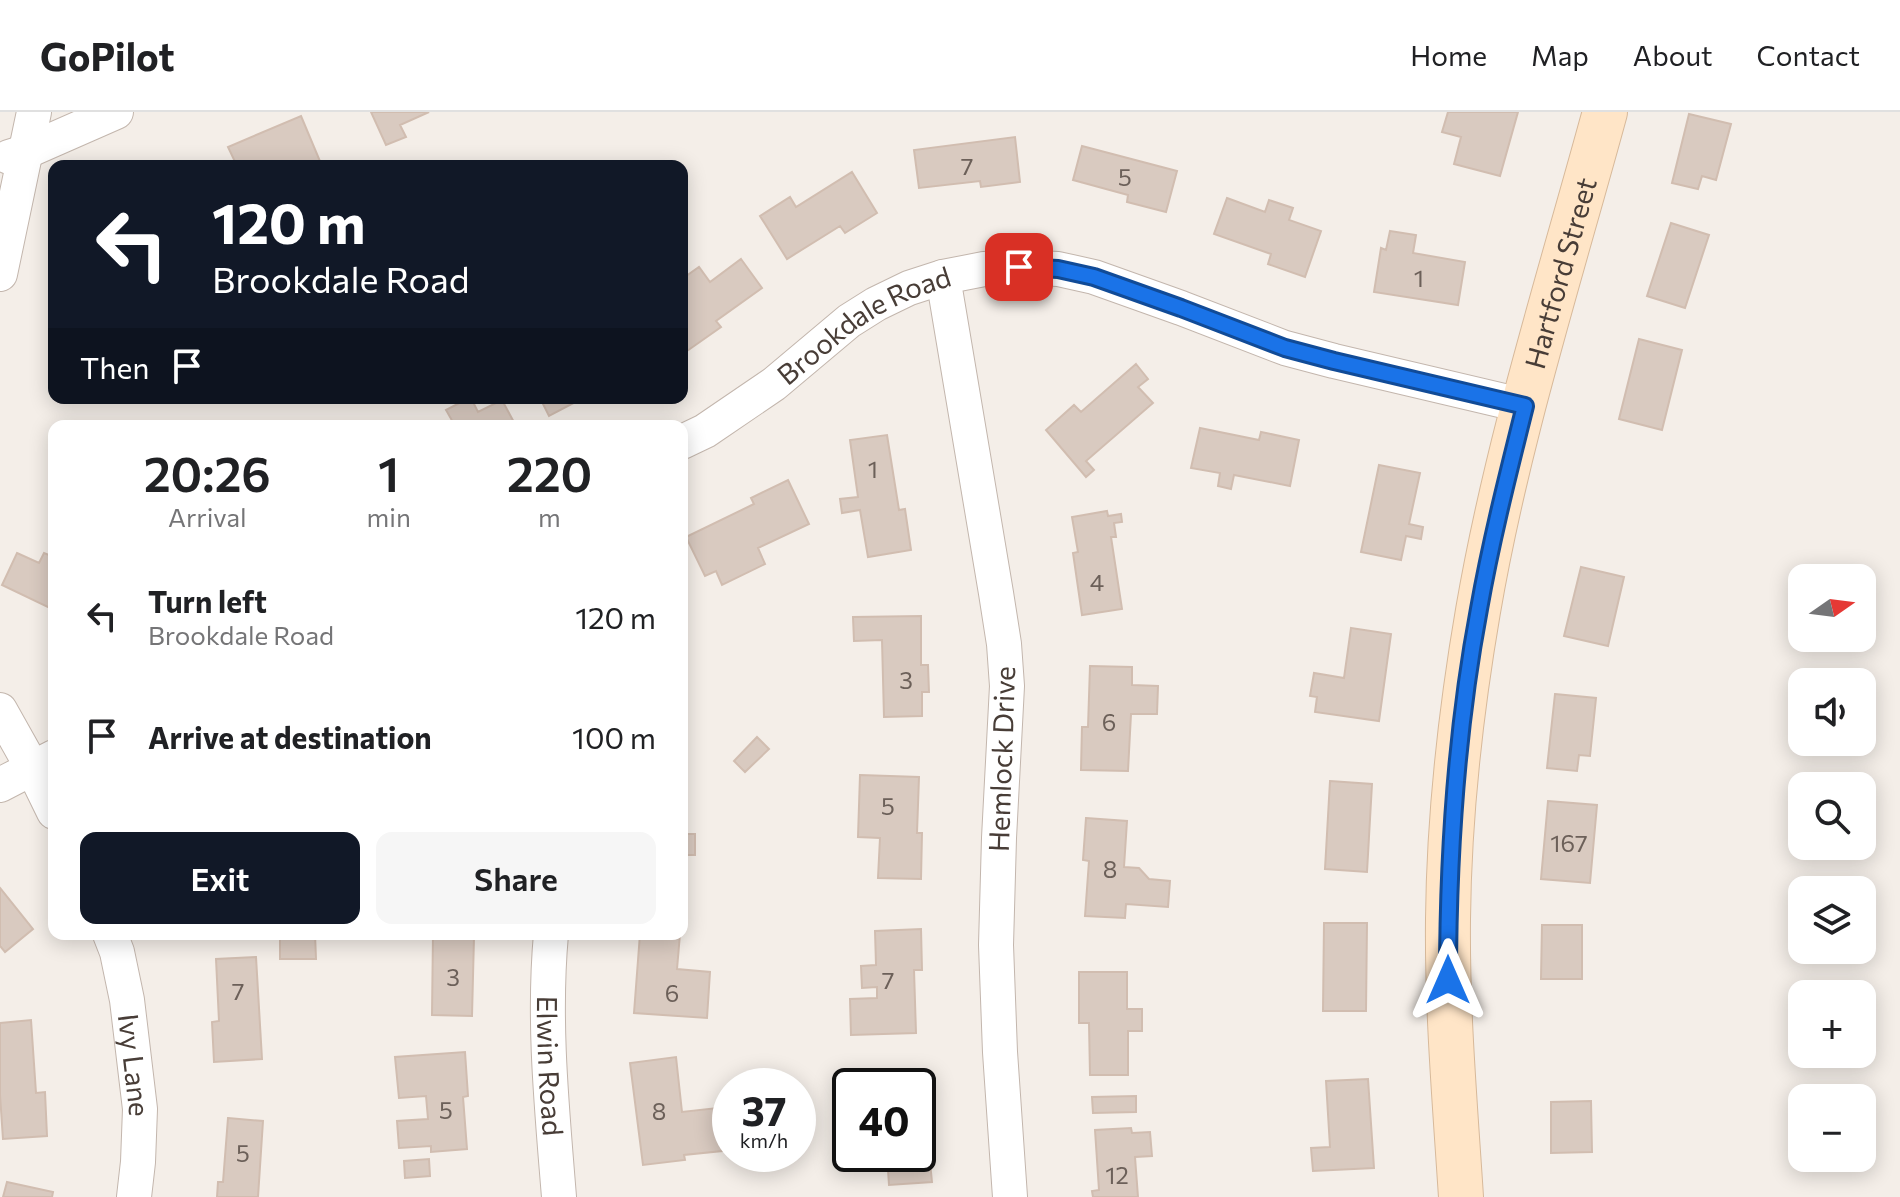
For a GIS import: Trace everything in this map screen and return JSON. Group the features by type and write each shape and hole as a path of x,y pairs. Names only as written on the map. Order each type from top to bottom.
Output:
{"street":[{"path":"0,274 13,155 34,112"},
{"path":"13,155 116,112"},
{"name":"Hartford Street","path":"1461,1197 1448,980 1448,916 1462,724 1478,611 1503,491 1605,112"},
{"name":"Brookdale Road","path":"688,439 774,384 849,321 876,304 943,277 984,269 1019,267 1058,269 1094,277 1285,348 1525,406"},
{"name":"Hemlock Drive","path":"943,277 1004,644 1006,731 996,945 1010,1197"},
{"path":"0,710 43,762 48,785"},
{"path":"0,785 43,762"},
{"name":"Ivy Lane","path":"112,940 127,1000 140,1109 134,1197"},
{"name":"Elwin Road","path":"551,940 549,1061 559,1197"}],"building":[{"path":"371,112 429,112 400,125 406,137 386,145"},
{"path":"1448,112 1518,112 1500,176 1454,164 1461,137 1442,132"},
{"path":"1689,114 1731,124 1716,180 1702,176 1698,189 1672,183"},
{"path":"301,116 319,160 234,160 228,147"},
{"path":"1015,137 1020,182 981,187 980,181 919,188 914,150"},
{"path":"1082,146 1177,171 1166,212 1127,202 1128,195 1073,180"},
{"path":"852,172 877,213 845,233 840,226 787,259 760,216 790,197 796,207"},
{"path":"1227,198 1265,212 1269,200 1293,208 1289,220 1321,231 1305,277 1268,264 1271,254 1214,234"},
{"path":"1671,223 1709,235 1685,308 1647,296"},
{"path":"1390,231 1416,235 1413,253 1465,262 1458,305 1374,292 1381,248 1386,250"},
{"path":"741,259 762,288 716,321 721,327 688,350 688,275 699,267 710,282"},
{"path":"1639,339 1682,350 1662,430 1619,419"},
{"path":"1136,364 1148,379 1138,387 1153,403 1086,461 1094,470 1086,477 1046,430 1074,405 1081,412"},
{"path":"458,404 474,404 478,412 494,404 504,404 513,420 452,420 446,410"},
{"path":"543,404 572,404 549,416"},
{"path":"1200,428 1259,440 1261,432 1299,440 1290,486 1234,475 1231,489 1218,486 1220,473 1191,468"},
{"path":"887,435 899,510 905,509 911,550 868,557 860,510 842,513 840,499 858,497 850,440"},
{"path":"1379,465 1420,473 1409,524 1423,527 1421,539 1406,536 1401,560 1361,552"},
{"path":"788,480 809,524 758,548 765,564 722,585 716,571 705,576 688,536 754,504 751,498"},
{"path":"1107,511 1108,516 1121,514 1122,522 1114,523 1116,537 1111,537 1122,609 1082,615 1073,553 1078,552 1072,517"},
{"path":"17,553 39,563 44,553 48,555 48,607 2,585"},
{"path":"1581,567 1624,577 1608,646 1564,636"},
{"path":"921,616 921,665 928,665 929,692 922,692 922,716 884,717 882,640 854,641 853,617"},
{"path":"1351,628 1391,634 1379,721 1315,712 1317,697 1310,696 1314,673 1344,678"},
{"path":"1090,666 1132,667 1132,685 1158,686 1157,714 1131,714 1128,771 1081,770 1082,727 1088,727"},
{"path":"1555,694 1596,698 1590,756 1579,755 1577,771 1547,768"},
{"path":"757,737 769,749 745,772 734,761"},
{"path":"860,775 919,777 917,833 922,833 921,879 878,878 880,838 858,837"},
{"path":"1330,781 1372,784 1367,872 1325,869"},
{"path":"1548,801 1597,805 1590,883 1541,879"},
{"path":"1086,818 1127,821 1124,867 1139,868 1149,879 1170,881 1168,907 1126,904 1125,918 1085,916 1089,861 1083,860"},
{"path":"688,834 695,834 695,855 688,855"},
{"path":"0,888 33,929 5,952 0,946"},
{"path":"1324,923 1367,923 1366,1011 1323,1011"},
{"path":"1542,925 1582,925 1582,979 1541,979"},
{"path":"921,929 922,970 914,970 916,1033 851,1035 850,999 877,998 877,987 862,988 861,966 876,965 875,931"},
{"path":"280,940 315,940 316,959 280,959"},
{"path":"433,940 474,940 472,1016 432,1015"},
{"path":"640,940 679,940 677,969 710,972 707,1018 634,1013"},
{"path":"256,957 262,1059 214,1062 212,1022 219,1021 216,959"},
{"path":"1079,972 1127,972 1127,1009 1142,1009 1142,1031 1128,1031 1128,1075 1090,1075 1089,1023 1079,1023"},
{"path":"31,1020 36,1093 45,1092 47,1136 3,1139 0,1023"},
{"path":"465,1052 468,1096 463,1097 467,1149 431,1152 431,1146 399,1148 397,1121 428,1119 426,1096 399,1098 395,1057"},
{"path":"676,1057 682,1112 712,1109 712,1152 684,1155 685,1160 643,1165 630,1063"},
{"path":"1368,1079 1374,1168 1313,1171 1311,1148 1330,1147 1326,1081"},
{"path":"1136,1096 1136,1112 1093,1113 1092,1097"},
{"path":"1591,1101 1592,1152 1551,1153 1551,1102"},
{"path":"228,1118 263,1121 258,1197 217,1197 218,1182 223,1182"},
{"path":"1131,1128 1132,1133 1150,1132 1152,1156 1135,1157 1138,1197 1093,1197 1092,1191 1099,1190 1095,1130"},
{"path":"429,1159 430,1176 405,1178 404,1161"},
{"path":"888,1172 931,1172 932,1182 889,1185"},
{"path":"7,1182 53,1192 52,1197 3,1197"}],"route":[{"path":"1019,267 1058,269 1094,277 1285,348 1525,406 1503,491 1469,668 1451,853 1448,980"}]}
